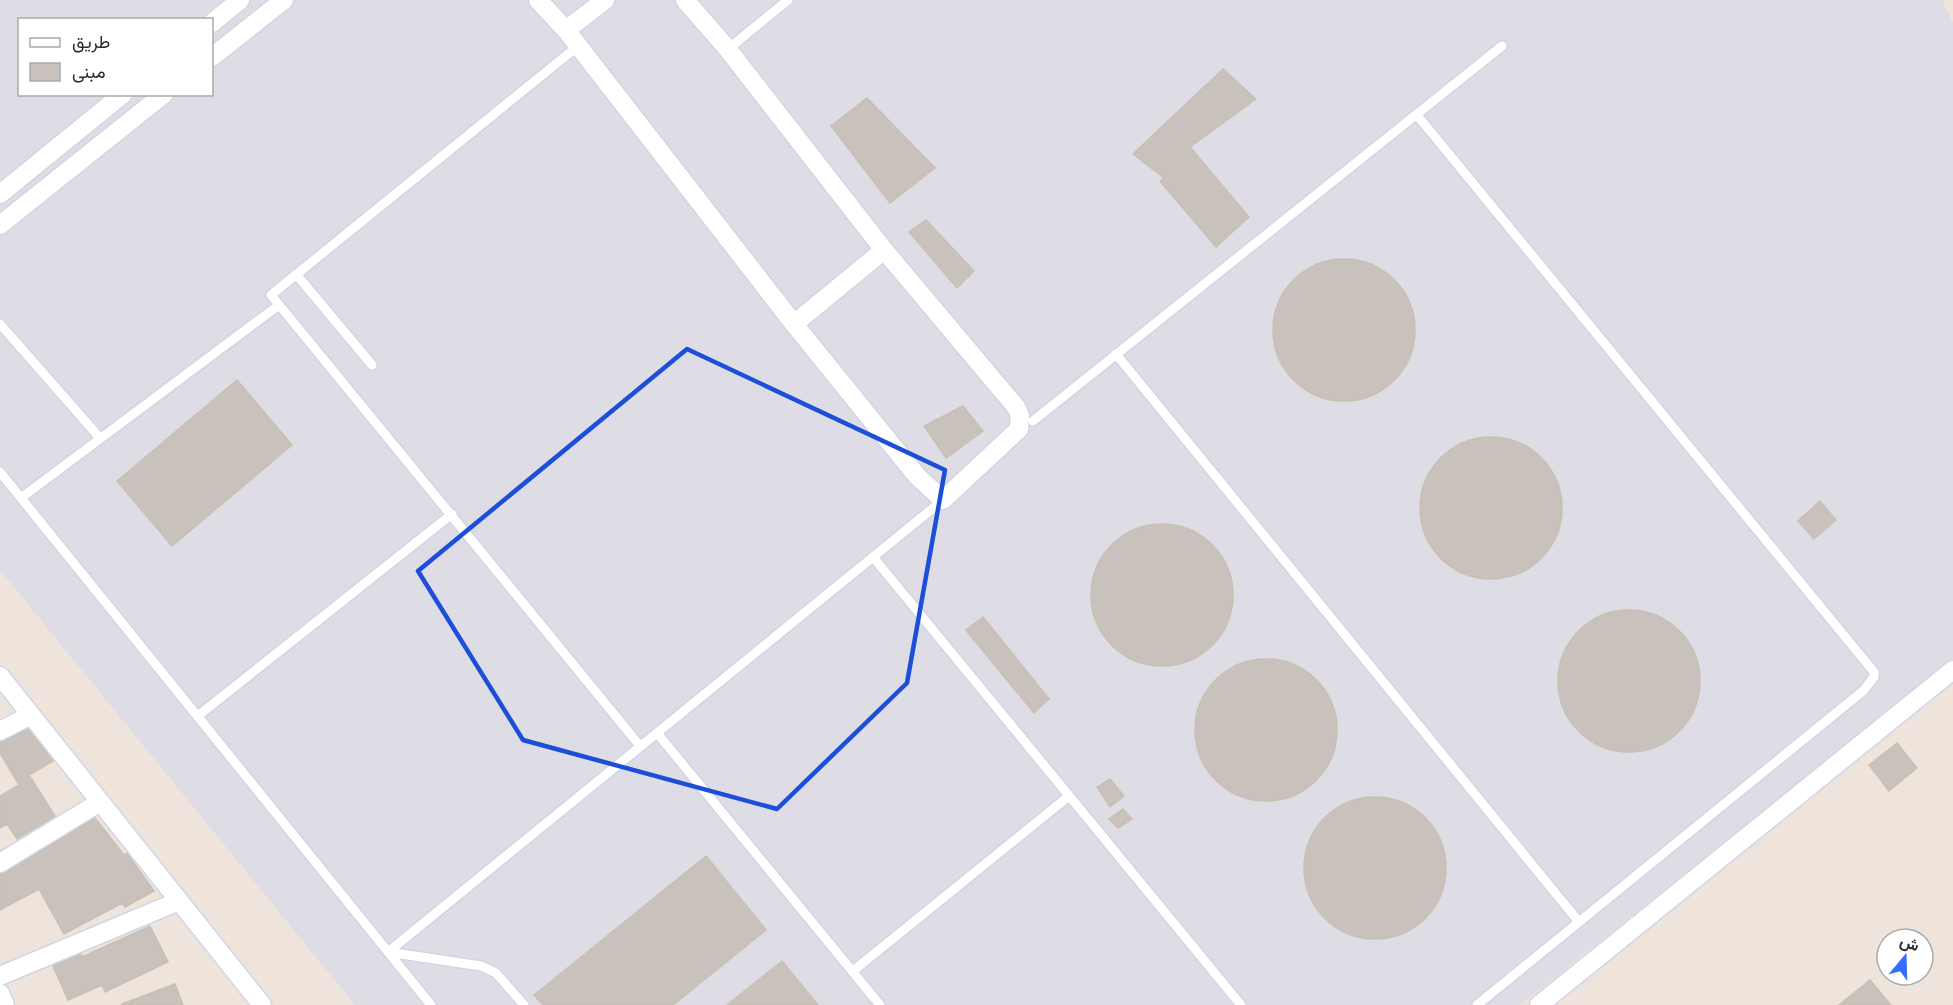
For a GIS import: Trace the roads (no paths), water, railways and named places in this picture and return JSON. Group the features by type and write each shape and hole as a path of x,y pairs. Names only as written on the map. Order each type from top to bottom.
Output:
{"street":[{"path":"213,22 240,0"},
{"path":"213,56 284,0"},
{"path":"538,0 566,30 794,324 917,477 943,501 1019,429 1020,416 884,250 728,49 685,0"},
{"path":"566,30 605,0"},
{"path":"0,194 121,96"},
{"path":"0,225 161,96"},
{"path":"794,324 884,250"},
{"path":"1539,1005 1953,670"},
{"path":"0,676 262,1005"},
{"path":"0,731 31,715"},
{"path":"0,863 100,802"},
{"path":"0,976 179,902"},
{"path":"0,993 5,1005"}],"lane":[{"path":"728,49 788,0"},
{"path":"578,46 271,295 640,746"},
{"path":"1033,420 1502,46"},
{"path":"1417,115 1874,672 1870,684 1863,692 1477,1005"},
{"path":"296,274 372,365"},
{"path":"21,498 279,305"},
{"path":"0,324 100,438"},
{"path":"1116,354 1579,922"},
{"path":"0,472 199,715 431,1005"},
{"path":"388,952 943,501"},
{"path":"199,715 452,514"},
{"path":"873,557 1241,1005"},
{"path":"657,733 880,1005"},
{"path":"853,971 1069,796"},
{"path":"388,952 481,966 496,973 524,1005"}]}
